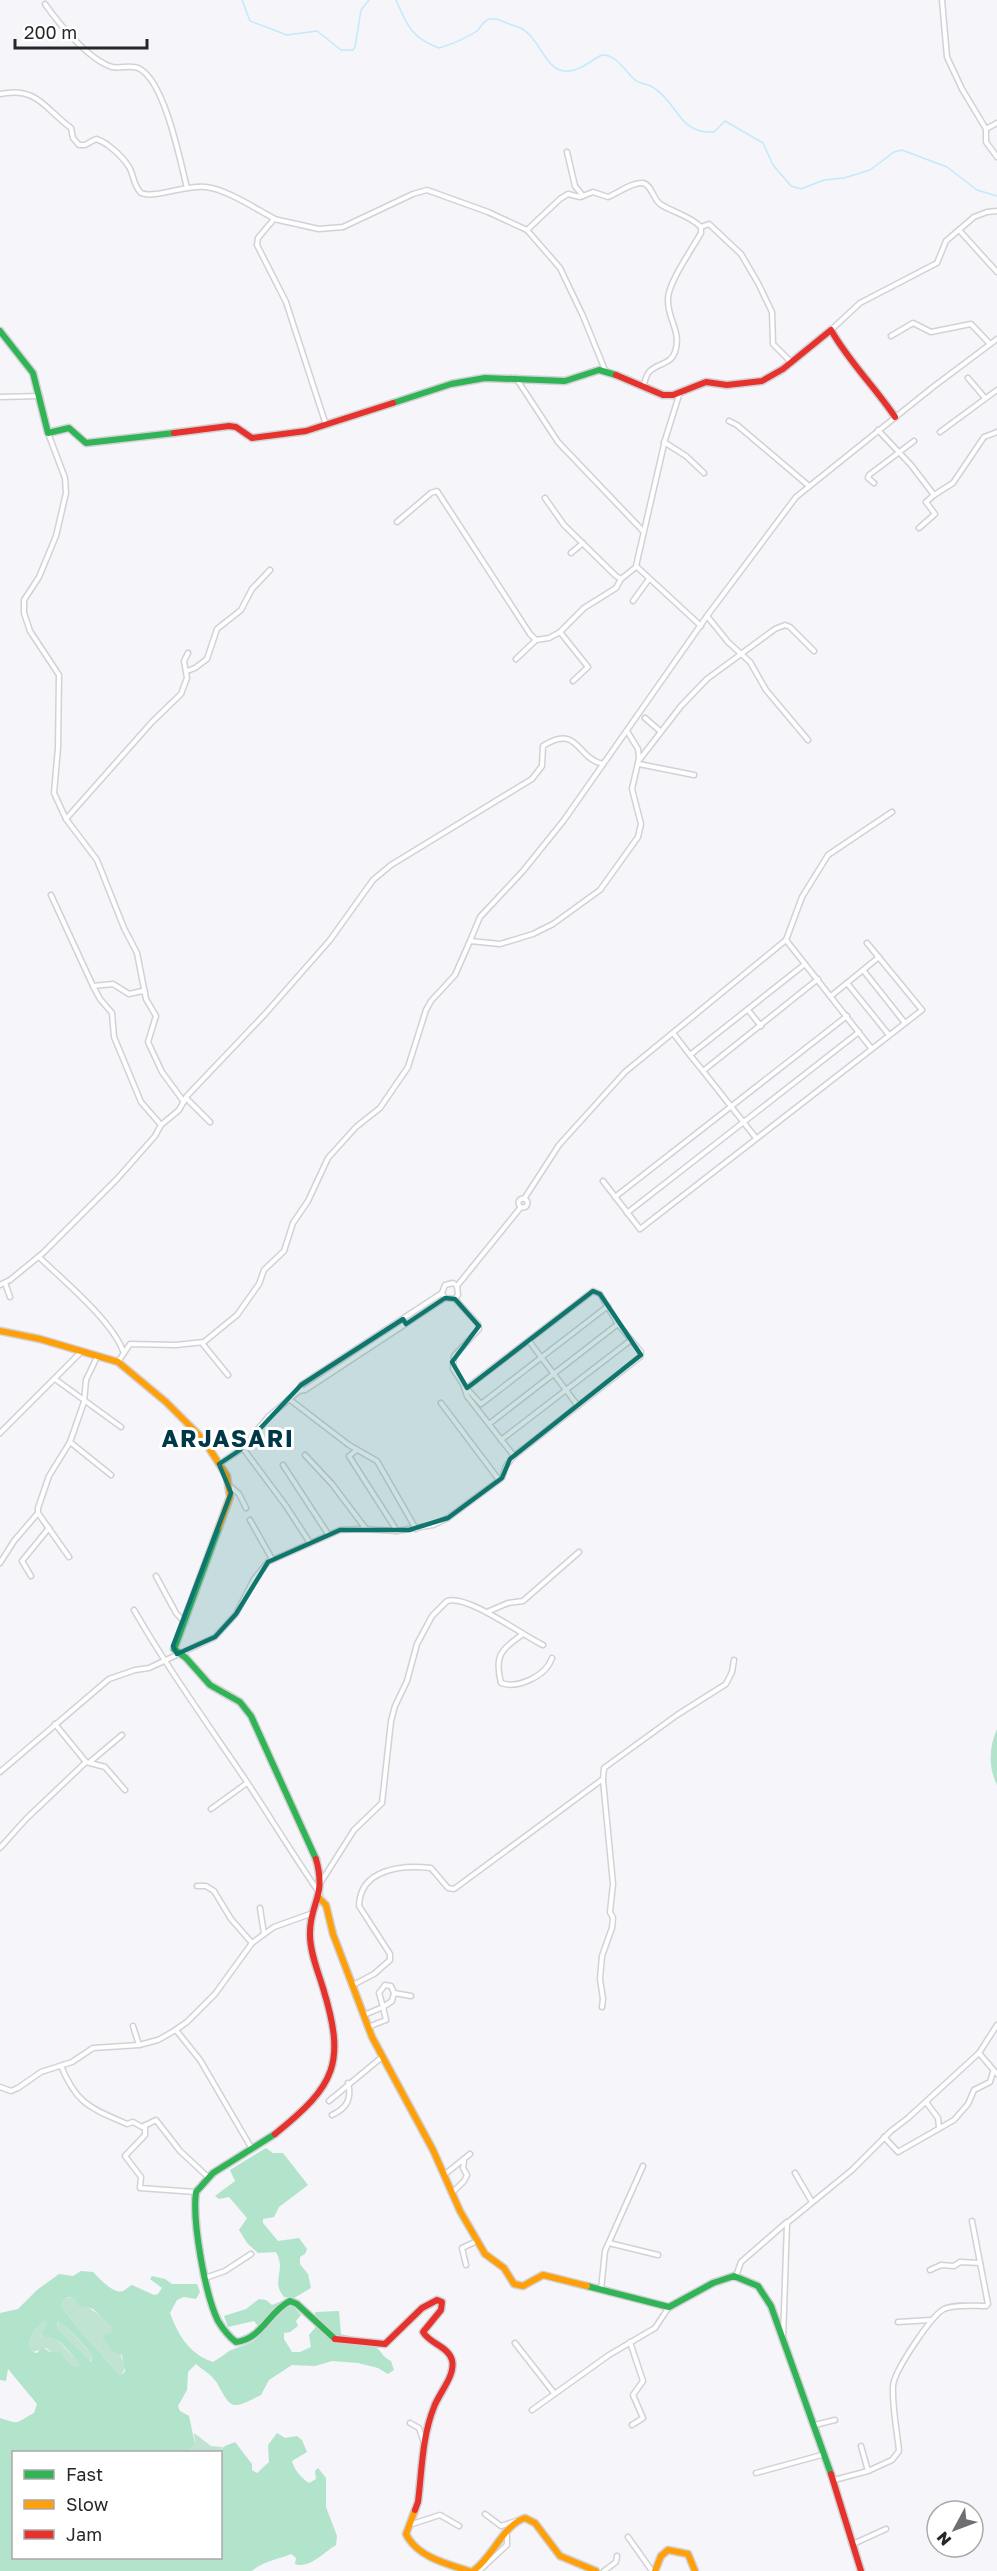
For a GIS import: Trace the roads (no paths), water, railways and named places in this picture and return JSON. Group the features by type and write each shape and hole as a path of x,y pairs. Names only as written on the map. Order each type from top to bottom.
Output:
{"street":[{"path":"942,0 947,57 962,89 986,129 986,142 997,157"},
{"path":"45,4 63,27 97,58 112,66 133,67 143,71 165,102 188,188"},
{"path":"0,94 16,91 32,96 55,112 60,120 71,128 73,138 80,145 96,139 102,141 129,166 134,183 141,193 151,195 207,187 276,219 319,229 343,227 412,194 427,190 458,200 527,230 560,268 605,370"},
{"path":"986,129 997,123"},
{"path":"567,152 575,186 583,196"},
{"path":"527,230 563,196 571,194 583,196 591,192 608,198 635,184 644,183 648,185 657,203 688,217 701,227"},
{"path":"48,433 66,427 86,443 229,426 256,439 269,435 288,435 452,384 485,378 565,381 598,370 605,370 642,388 663,395 680,392 706,382 727,385 762,381 771,378 831,330 860,303 937,262 946,241 976,215 997,211"},
{"path":"276,219 267,225 258,238 257,245 286,302 326,424"},
{"path":"701,227 710,224 744,259 771,309 773,344 791,362"},
{"path":"642,388 648,373 670,360 675,351 678,332 669,317 668,298 673,282 701,233 701,227"},
{"path":"959,230 997,272"},
{"path":"891,336 912,323 929,332 970,324 990,344"},
{"path":"831,330 846,356 876,389 895,417"},
{"path":"0,331 33,373 48,433 65,478 66,493 56,536 39,577 24,600 24,613 30,631 59,675 58,748 53,787 57,805 97,860 136,953 146,999 156,1016 148,1042 162,1072 184,1103"},
{"path":"118,1362 130,1344 176,1345 201,1342 219,1332 246,1306 264,1270 284,1251 293,1223 308,1201 328,1158 356,1127 384,1103 408,1066 426,1010 431,1001 455,975 480,917 517,878 553,834 707,616 796,497 878,430 997,339"},
{"path":"516,378 558,442 643,531"},
{"path":"968,378 985,398"},
{"path":"940,432 997,390"},
{"path":"516,658 536,640 549,638 560,632 585,608 616,588 621,579 636,567 664,442 680,392"},
{"path":"0,397 40,396"},
{"path":"729,421 737,425 809,486"},
{"path":"878,430 934,495"},
{"path":"919,528 935,514 926,502 953,483 984,437 997,432"},
{"path":"874,483 868,478 869,475 914,441"},
{"path":"664,442 686,456 704,473"},
{"path":"397,522 431,492 438,491 528,632 536,640"},
{"path":"545,498 564,525 621,579"},
{"path":"571,553 583,543"},
{"path":"636,567 701,626"},
{"path":"187,671 207,659 217,629 241,610 252,590 270,570"},
{"path":"633,601 649,579"},
{"path":"707,616 739,654 750,662 766,690 808,741"},
{"path":"639,761 660,731 707,679 775,629 785,625 798,633 814,651"},
{"path":"560,632 588,667 573,681"},
{"path":"66,819 152,722 181,694 185,687 187,671 184,662 188,653"},
{"path":"645,718 660,731"},
{"path":"470,941 500,944 532,934 554,924 600,890 640,832 641,824 632,789 639,761 638,750 627,731"},
{"path":"0,1285 6,1283 39,1256 117,1179 155,1136 161,1125 184,1103 186,1097 265,1014 330,940 373,880 391,865 531,779 542,766 543,746 553,739 574,741 588,756 603,764"},
{"path":"639,761 694,775"},
{"path":"457,1286 521,1207 519,1201 524,1199 548,1160 625,1072 786,940 806,890 828,855 892,812"},
{"path":"51,895 93,986 100,999 112,1012 114,1037 141,1102 161,1125"},
{"path":"786,940 872,1048"},
{"path":"603,1181 640,1228 922,1010 867,943"},
{"path":"831,996 879,957"},
{"path":"690,1055 805,964"},
{"path":"863,970 905,1023"},
{"path":"703,1071 818,979"},
{"path":"847,983 889,1035"},
{"path":"93,986 113,984 129,994 142,991 146,993"},
{"path":"748,1010 761,1026"},
{"path":"615,1197 847,1016"},
{"path":"627,1213 859,1032"},
{"path":"673,1033 756,1138"},
{"path":"186,1097 210,1122"},
{"path":"39,1256 99,1317 118,1341 123,1352"},
{"path":"6,1283 10,1297"},
{"path":"219,1464 242,1447 268,1417 299,1391 302,1385 442,1293 445,1285 457,1286"},
{"path":"455,1299 459,1290 457,1286"},
{"path":"0,1772 109,1679 149,1668 215,1637 236,1614 258,1571 272,1559 340,1530 416,1529 448,1518 499,1480 514,1456 640,1357 641,1352 618,1324 600,1294 593,1291 465,1391"},
{"path":"442,1293 445,1298"},
{"path":"299,1391 305,1390 445,1298 455,1299 479,1326 477,1332 460,1348 453,1359 453,1369 465,1391 514,1456"},
{"path":"465,1391 468,1390 481,1404 608,1306"},
{"path":"403,1319 406,1324"},
{"path":"489,1424 618,1324"},
{"path":"0,1331 40,1339 118,1362 162,1396 201,1437 246,1508"},
{"path":"501,1440 631,1340"},
{"path":"528,1341 578,1406"},
{"path":"201,1342 228,1375"},
{"path":"0,1433 81,1352"},
{"path":"0,1563 14,1541 38,1513 49,1476 70,1442 84,1399 86,1380 97,1357"},
{"path":"55,1379 121,1427"},
{"path":"289,1399 357,1450 377,1461 416,1529"},
{"path":"441,1402 499,1480"},
{"path":"70,1442 111,1475"},
{"path":"242,1447 286,1506 310,1543"},
{"path":"357,1450 349,1456 397,1531"},
{"path":"305,1455 332,1484 366,1529"},
{"path":"283,1465 328,1534"},
{"path":"231,1487 225,1513 194,1588 186,1623 174,1646 177,1653 186,1658 210,1685 240,1702 251,1716 311,1852 321,1883 320,1896 313,1913 310,1938 335,2046 333,2066 329,2077 307,2104 279,2130 208,2177 196,2192 195,2207 210,2297 222,2327 236,2342 244,2341 263,2329 283,2305 290,2301 297,2304 335,2339 386,2344 422,2308 437,2300 442,2302 441,2311 423,2332 428,2340 446,2350 452,2360 452,2370 434,2406 424,2446 418,2502 408,2526 407,2539 414,2547 434,2558 471,2571 483,2564 516,2521"},
{"path":"38,1513 69,1557"},
{"path":"250,1520 272,1559"},
{"path":"31,1576 22,1561 49,1528"},
{"path":"487,1612 508,1603 523,1601 579,1552"},
{"path":"156,1576 176,1613 186,1623"},
{"path":"321,1883 354,1830 382,1803 391,1721 395,1706 407,1681 417,1644 432,1616 450,1600 487,1612 543,1644"},
{"path":"134,1610 162,1660 248,1783 295,1860 326,1905 333,1934 382,2057 423,2130 452,2194 488,2258 504,2268 516,2286 523,2286 532,2278 543,2275 669,2307"},
{"path":"523,1634 505,1647 497,1660 501,1683 509,1686 526,1683 549,1667 552,1658"},
{"path":"602,2007 600,1979 602,1956 612,1928 613,1918 610,1912 613,1884 603,1779 604,1768 677,1715 726,1684 732,1672 734,1660"},
{"path":"56,1724 89,1762 105,1767 125,1790"},
{"path":"0,1848 26,1819 122,1735"},
{"path":"353,1985 374,1974 390,1960 390,1954 359,1906 359,1898 369,1883 394,1868 418,1866 431,1868 451,1890 603,1779"},
{"path":"211,1809 248,1783"},
{"path":"197,1886 206,1886 214,1892 231,1919 252,1943"},
{"path":"260,1908 264,1934"},
{"path":"0,2087 11,2091 40,2072 72,2062 93,2048 139,2045 158,2040 176,2030 215,1994 252,1943 274,1927 313,1913"},
{"path":"369,2027 386,2020 379,1993 381,1989 388,1984 394,1993 411,1996"},
{"path":"364,2015 392,2001 394,1993"},
{"path":"736,2276 741,2262 852,2170 884,2137 979,2053 997,2025"},
{"path":"133,2026 139,2045"},
{"path":"176,2030 200,2060 252,2149"},
{"path":"884,2137 898,2152 954,2120 968,2104 974,2091 990,2082 995,2073 979,2053"},
{"path":"329,2101 382,2057"},
{"path":"61,2066 71,2087 84,2103 98,2113 127,2124 133,2122 140,2127 156,2120 180,2151 208,2177"},
{"path":"332,2115 344,2107 350,2097 348,2083"},
{"path":"926,2102 938,2118 939,2127"},
{"path":"145,2125 145,2135 124,2157 141,2177 140,2188 142,2190 196,2192"},
{"path":"444,2176 470,2154"},
{"path":"452,2194 467,2175 463,2168 464,2160"},
{"path":"601,2290 605,2251 643,2166"},
{"path":"795,2173 812,2202"},
{"path":"834,2480 868,2471 892,2460 899,2451 893,2388 895,2376 932,2320 947,2308 988,2304 972,2221"},
{"path":"783,2339 788,2222"},
{"path":"466,2265 462,2248 477,2241"},
{"path":"609,2243 658,2255"},
{"path":"205,2277 225,2271 251,2254"},
{"path":"930,2270 940,2265 955,2266 959,2262 980,2263"},
{"path":"532,2410 630,2342 655,2328 669,2307 713,2283 736,2276 758,2286 765,2295 783,2339 803,2400 815,2425 861,2571"},
{"path":"898,2322 932,2320"},
{"path":"630,2342 643,2381 633,2395 643,2418 632,2425"},
{"path":"515,2343 554,2393"},
{"path":"815,2425 835,2420"},
{"path":"410,2423 419,2428 424,2446"},
{"path":"861,2446 868,2471"},
{"path":"756,2473 825,2454"},
{"path":"485,2514 501,2526 525,2518 534,2521 558,2555 590,2566 596,2571"},
{"path":"408,2526 441,2516 459,2526"},
{"path":"853,2544 886,2529"},
{"path":"479,2571 507,2545 507,2532"},
{"path":"628,2538 654,2571 661,2556 668,2550 688,2554 695,2571"},
{"path":"604,2571 616,2562 617,2556"}],"waterway":[{"path":"242,0 250,21 287,35 317,31 341,50 353,50 355,47 361,10 369,0"},
{"path":"396,0 411,30 422,40 439,48 477,31 488,20 498,19 530,35 547,59 560,70 578,69 602,55 612,57 636,81 652,86 693,128 714,132 725,121 763,143 773,165 791,186 801,189 824,180 844,178 870,170 894,152 902,150 947,167 977,190 997,196"}],"district":[{"name":"ARJASARI","path":"228,1439"}]}
